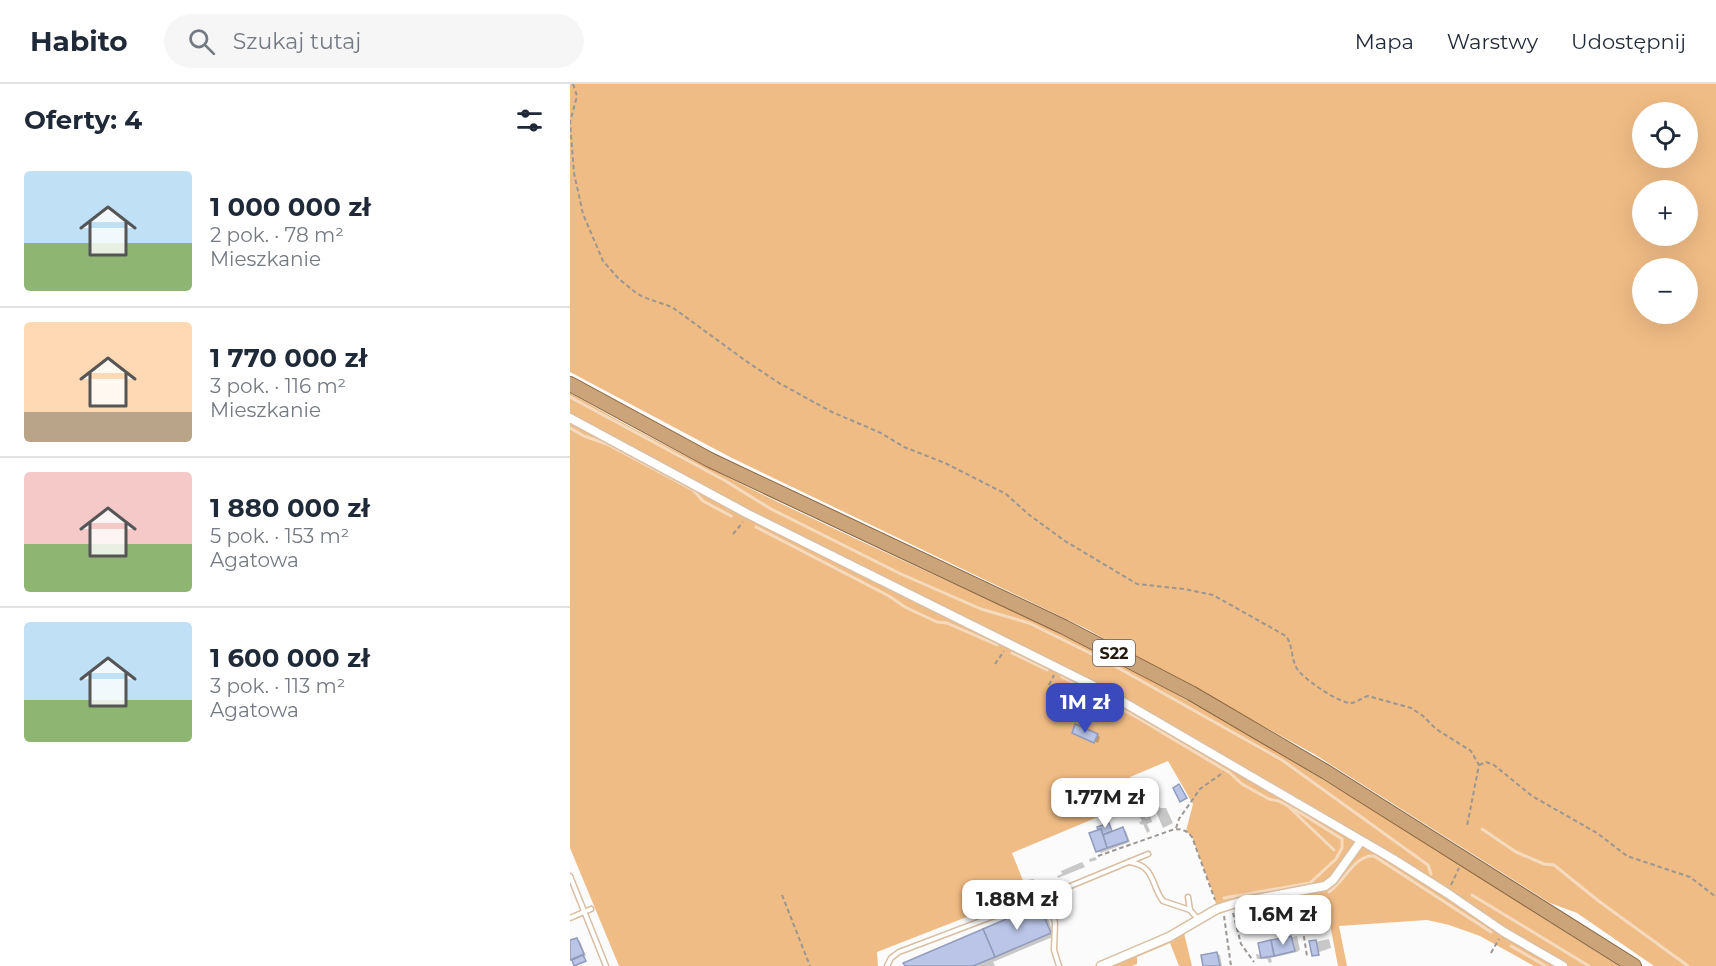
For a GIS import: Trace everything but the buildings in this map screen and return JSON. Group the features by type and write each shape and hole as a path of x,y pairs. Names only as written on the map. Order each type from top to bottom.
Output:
{"highway":[{"name":"S22","path":"570,384 710,460 1064,627 1191,693 1317,766 1634,966"}],"street":[{"path":"570,418 748,514 1106,692 1361,841 1447,893 1504,932 1563,966"},
{"path":"1101,966 1169,937 1219,908 1328,885 1361,841"}],"lane":[{"path":"888,966 891,958 899,952 1049,895 1148,854"},
{"path":"1129,862 1139,864 1147,870 1162,901 1190,910 1198,919"},
{"path":"570,876 606,966"},
{"path":"1049,895 1055,923 1054,950 1059,966"},
{"path":"1188,897 1190,910"},
{"path":"570,918 591,909"}],"path":[{"path":"573,84 577,96 570,122 574,173 583,214 603,261 619,279 644,297 672,307 779,383 832,412 904,447 945,463 1006,494 1028,514 1065,541 1137,584 1184,589 1213,596 1226,601 1286,636 1291,643 1296,670 1324,691 1348,703 1368,696 1411,708 1436,729 1471,752 1479,765 1467,826"},
{"path":"733,534 748,514"},
{"path":"995,664 1008,643"},
{"path":"1479,765 1486,762 1494,765 1532,796 1597,834 1627,856 1690,877 1716,897"},
{"path":"1176,829 1179,819 1200,789 1220,776 1229,765"},
{"path":"1098,856 1176,829 1186,831 1192,837 1219,908 1231,966"},
{"path":"1447,893 1460,866"},
{"path":"1296,892 1307,956"},
{"path":"782,895 810,966"},
{"path":"1232,904 1241,944 1254,962"},
{"path":"1491,953 1504,932"}],"shaded area":[{"path":"570,84 1716,84 1716,966 1654,966 1577,913 1550,903 1314,754 1085,628 730,457 570,372"},
{"path":"570,393 741,484 1053,630 1136,672 1320,778 1619,966 1534,966 1480,936 1427,920 1339,926 1347,966 1338,966 1328,914 1301,918 1296,892 1217,909 1192,837 1186,831 1193,804 1168,761 1130,777 1134,791 1125,794 1129,804 1012,853 1028,893 877,952 878,966 619,966 570,848"},
{"path":"1183,929 1192,966 1179,966 1170,943 1137,957 1137,964 1132,966 1101,966"}],"waterway":[{"path":"570,397 724,480 771,509 901,574 981,609 1029,623 1106,661 1282,760 1428,865 1431,874"},
{"path":"570,428 607,444 693,490 703,501 731,516"},
{"path":"756,527 889,596 905,607 997,645"},
{"path":"1012,653 1047,670"},
{"path":"1062,677 1138,718 1230,773 1242,784 1269,799 1279,801 1342,839 1342,848 1336,859 1310,883 1224,898"},
{"path":"1290,808 1334,850"},
{"path":"1482,829 1516,852 1544,864 1554,865 1600,902 1688,966"},
{"path":"1329,892 1361,859 1374,856 1491,932"},
{"path":"1472,895 1589,966"},
{"path":"1511,946 1546,966"}]}
